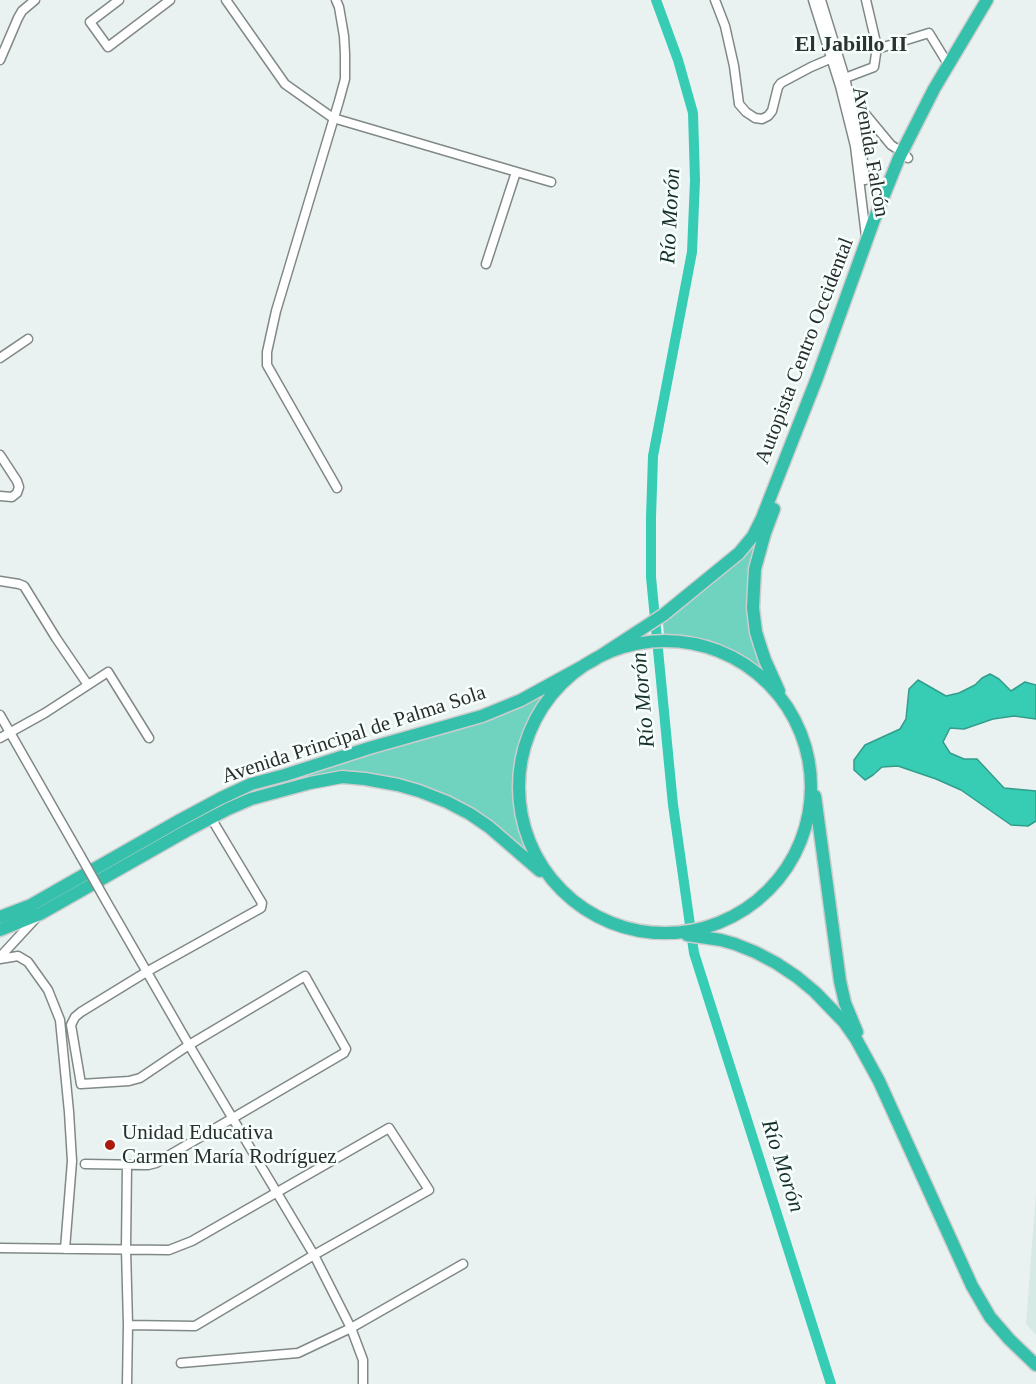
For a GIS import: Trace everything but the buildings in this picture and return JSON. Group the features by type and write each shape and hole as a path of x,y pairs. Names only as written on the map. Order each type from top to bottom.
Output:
{"highway":[{"name":"Autopista Centro Occidental","path":"789,710 765,660 756,632 753,608 755,568 769,521 843,330 877,224 926,102 987,0"},
{"name":"Autopista Centro Occidental","path":"905,155 996,0"},
{"name":"Autopista Centro Occidental","path":"594,660 682,600 749,542 756,530 812,389 867,242 877,224"},
{"path":"871,1065 844,1022 824,1000 807,984 776,963 735,944 698,933 657,933 611,924 590,913 562,892 541,864 526,832 521,809 520,774 528,740 537,718 557,689 594,660 615,650 642,643 663,641 696,644 719,651 759,675 789,710 804,742 815,792 840,981 845,1003 972,1286 990,1317 1008,1339 1036,1365"},
{"name":"Avenida Principal de Palma Sola","path":"0,917 31,905 180,820 250,784 482,716 521,700 594,660"},
{"path":"698,933 746,908 764,894 787,867 806,824 810,801 809,765"},
{"name":"Avenida Principal de Palma Sola","path":"0,930 40,914 251,798 342,777 386,782 433,795 470,814 507,841 562,892"}],"street":[{"path":"0,60 11,30 22,11 35,0"},
{"path":"119,0 90,22 108,47 170,0"},
{"path":"226,0 285,84 333,118 551,182"},
{"path":"336,0 340,13 345,54 345,79 276,311 267,351 267,365 337,488"},
{"path":"716,0 732,56 739,104 755,118 762,119 772,111 781,83 832,58"},
{"name":"Avenida Falcón","path":"813,0 832,58 855,146 867,242"},
{"name":"Avenida Falcón","path":"821,0 845,78 861,144 869,212 877,224"},
{"path":"845,78 874,67 877,48 866,0"},
{"path":"877,48 929,33 948,64"},
{"path":"850,100 857,104 891,145 905,155"},
{"path":"486,264 516,172"},
{"path":"0,358 28,339"},
{"path":"0,455 17,481 18,487 17,493 12,497 0,496"},
{"path":"0,581 24,586 88,685"},
{"path":"0,738 45,713 108,672 148,738"},
{"path":"0,715 189,1045 314,1256 351,1328 363,1360 363,1384"},
{"path":"85,1164 148,1165 156,1163 345,1053 346,1049 305,976 189,1045 140,1078 129,1081 81,1084 71,1025 75,1017 148,971 261,908 262,903 211,818"},
{"path":"0,958 40,914"},
{"path":"0,958 18,956 28,963 48,990 60,1020 72,1161 66,1249"},
{"path":"0,1248 169,1250 192,1242 389,1128 429,1190 195,1326 128,1325"},
{"path":"127,1165 127,1384"},
{"path":"181,1363 298,1353 351,1328 463,1264"}],"shaded area":[{"path":"755,543 748,596 750,626 756,656 762,671 743,657 716,644 664,636 663,622 671,618 736,564"},
{"path":"990,674 1011,691 1025,682 1036,685 1036,719 1014,716 993,719 964,729 950,728 943,742 950,753 964,759 977,759 1004,788 1036,791 1036,821 1028,826 1011,825 961,790 898,766 882,767 865,780 854,770 854,760 865,745 900,729 906,719 909,689 918,680 946,696 959,693 975,685"},
{"path":"546,692 525,727 516,751 512,777 520,831 532,855 529,856 496,825 470,807 447,797 356,773 248,795 246,793 340,762 475,724 513,710"},
{"path":"1036,1193 1036,1335 1026,1324"}],"waterway":[{"name":"Río Morón","path":"656,0 678,60 693,113 695,180 692,252 653,456 651,577 673,805 694,953 831,1384"}],"place":[{"name":"Unidad Educativa Carmen María Rodríguez","path":"110,1145"}],"district":[{"name":"El Jabillo II","path":"851,45"}]}
